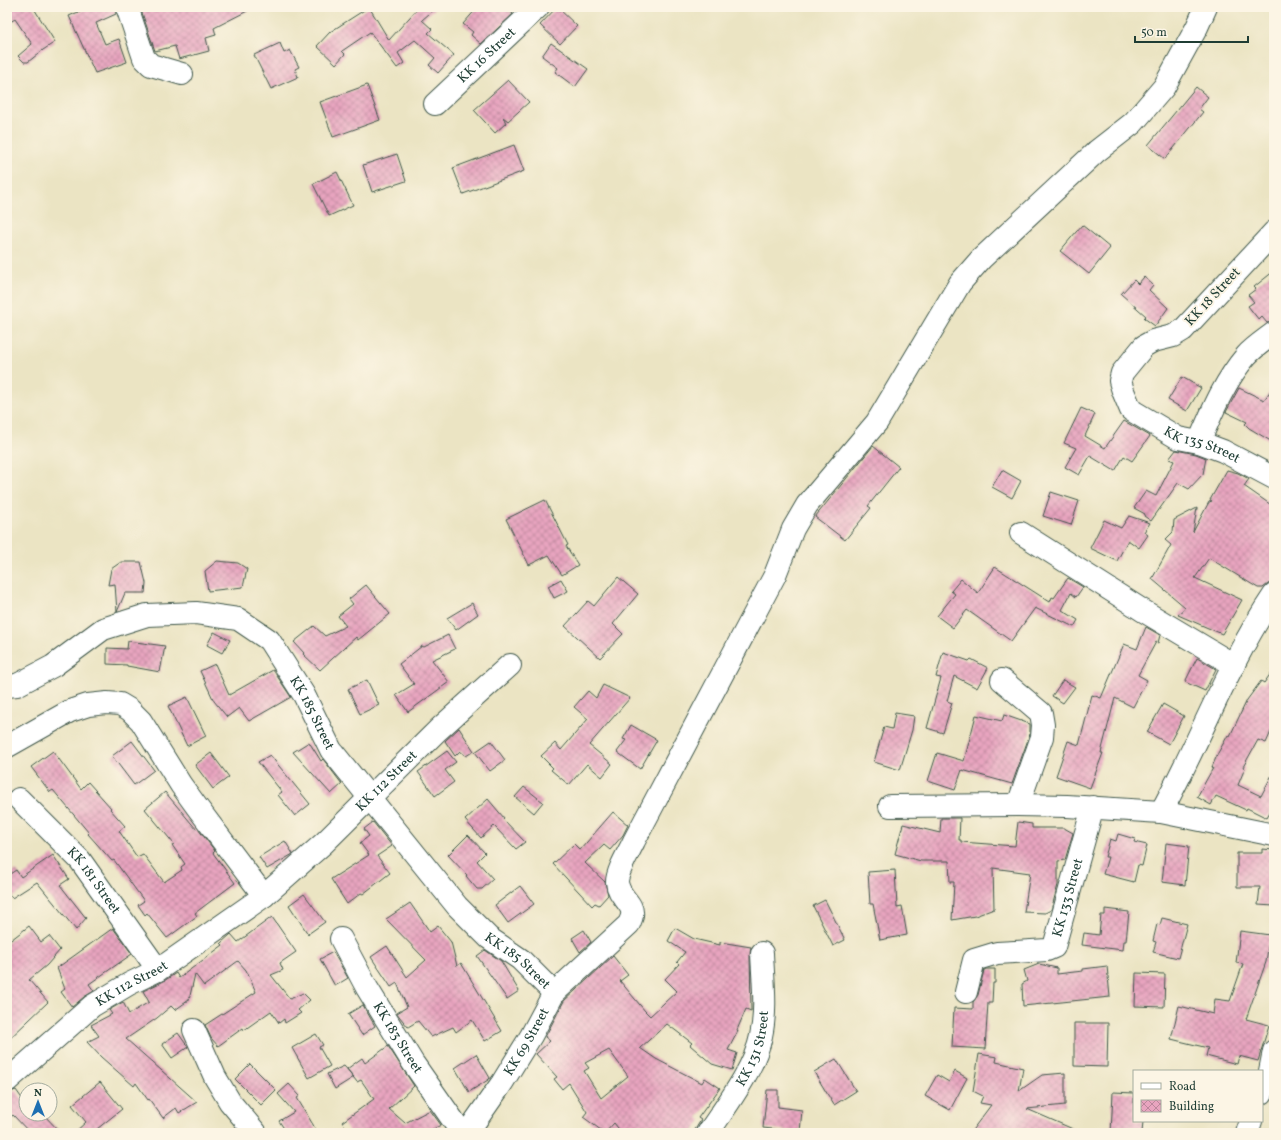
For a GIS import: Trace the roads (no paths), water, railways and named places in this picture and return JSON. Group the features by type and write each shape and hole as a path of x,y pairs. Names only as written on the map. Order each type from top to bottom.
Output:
{"street":[{"path":"127,7 144,58 151,65 182,74"},
{"name":"KK 16 Street","path":"435,104 538,7"},
{"name":"KK 69 Street","path":"467,1133 502,1083 554,993 629,924 633,914 631,906 619,893 617,881 620,869 775,575 793,529 807,505 877,422 960,284 981,260 1097,152 1133,123 1159,93 1168,80 1197,27 1206,7"},
{"name":"KK 18 Street","path":"1131,410 1120,381 1122,372 1144,346 1153,340 1173,336 1183,330 1274,232"},
{"path":"1199,442 1218,397 1232,375 1247,355 1274,333"},
{"name":"KK 135 Street","path":"1131,410 1178,438 1199,442 1223,450 1274,478"},
{"path":"1021,533 1136,606 1234,665"},
{"path":"1161,812 1234,665 1274,595"},
{"name":"KK 185 Street","path":"7,686 17,685 53,666 103,629 147,615 196,613 238,619 269,640 304,695 331,750 457,906 489,938 520,959 554,993"},
{"name":"KK 112 Street","path":"7,1081 92,1006 129,984 158,970 264,896 324,843 438,730 510,665"},
{"path":"1002,680 1041,713 1043,725 1042,737 1018,805"},
{"path":"8,746 70,711 88,705 107,703 120,704 130,710 140,721 181,785 264,896"},
{"name":"KK 181 Street","path":"19,799 80,860 158,970"},
{"path":"890,806 1018,805 1093,807 1161,812 1274,835"},
{"name":"KK 133 Street","path":"966,992 974,960 996,953 1047,950 1054,947 1093,807"},
{"name":"KK 183 Street","path":"341,939 367,988 412,1063 462,1133"},
{"name":"KK 131 Street","path":"708,1133 737,1090 755,1054 761,1037 764,1017 762,953"},
{"path":"194,1030 215,1077 230,1102 256,1133"},
{"path":"1263,1090 1274,1051"},
{"path":"1247,1133 1251,1122"}]}
